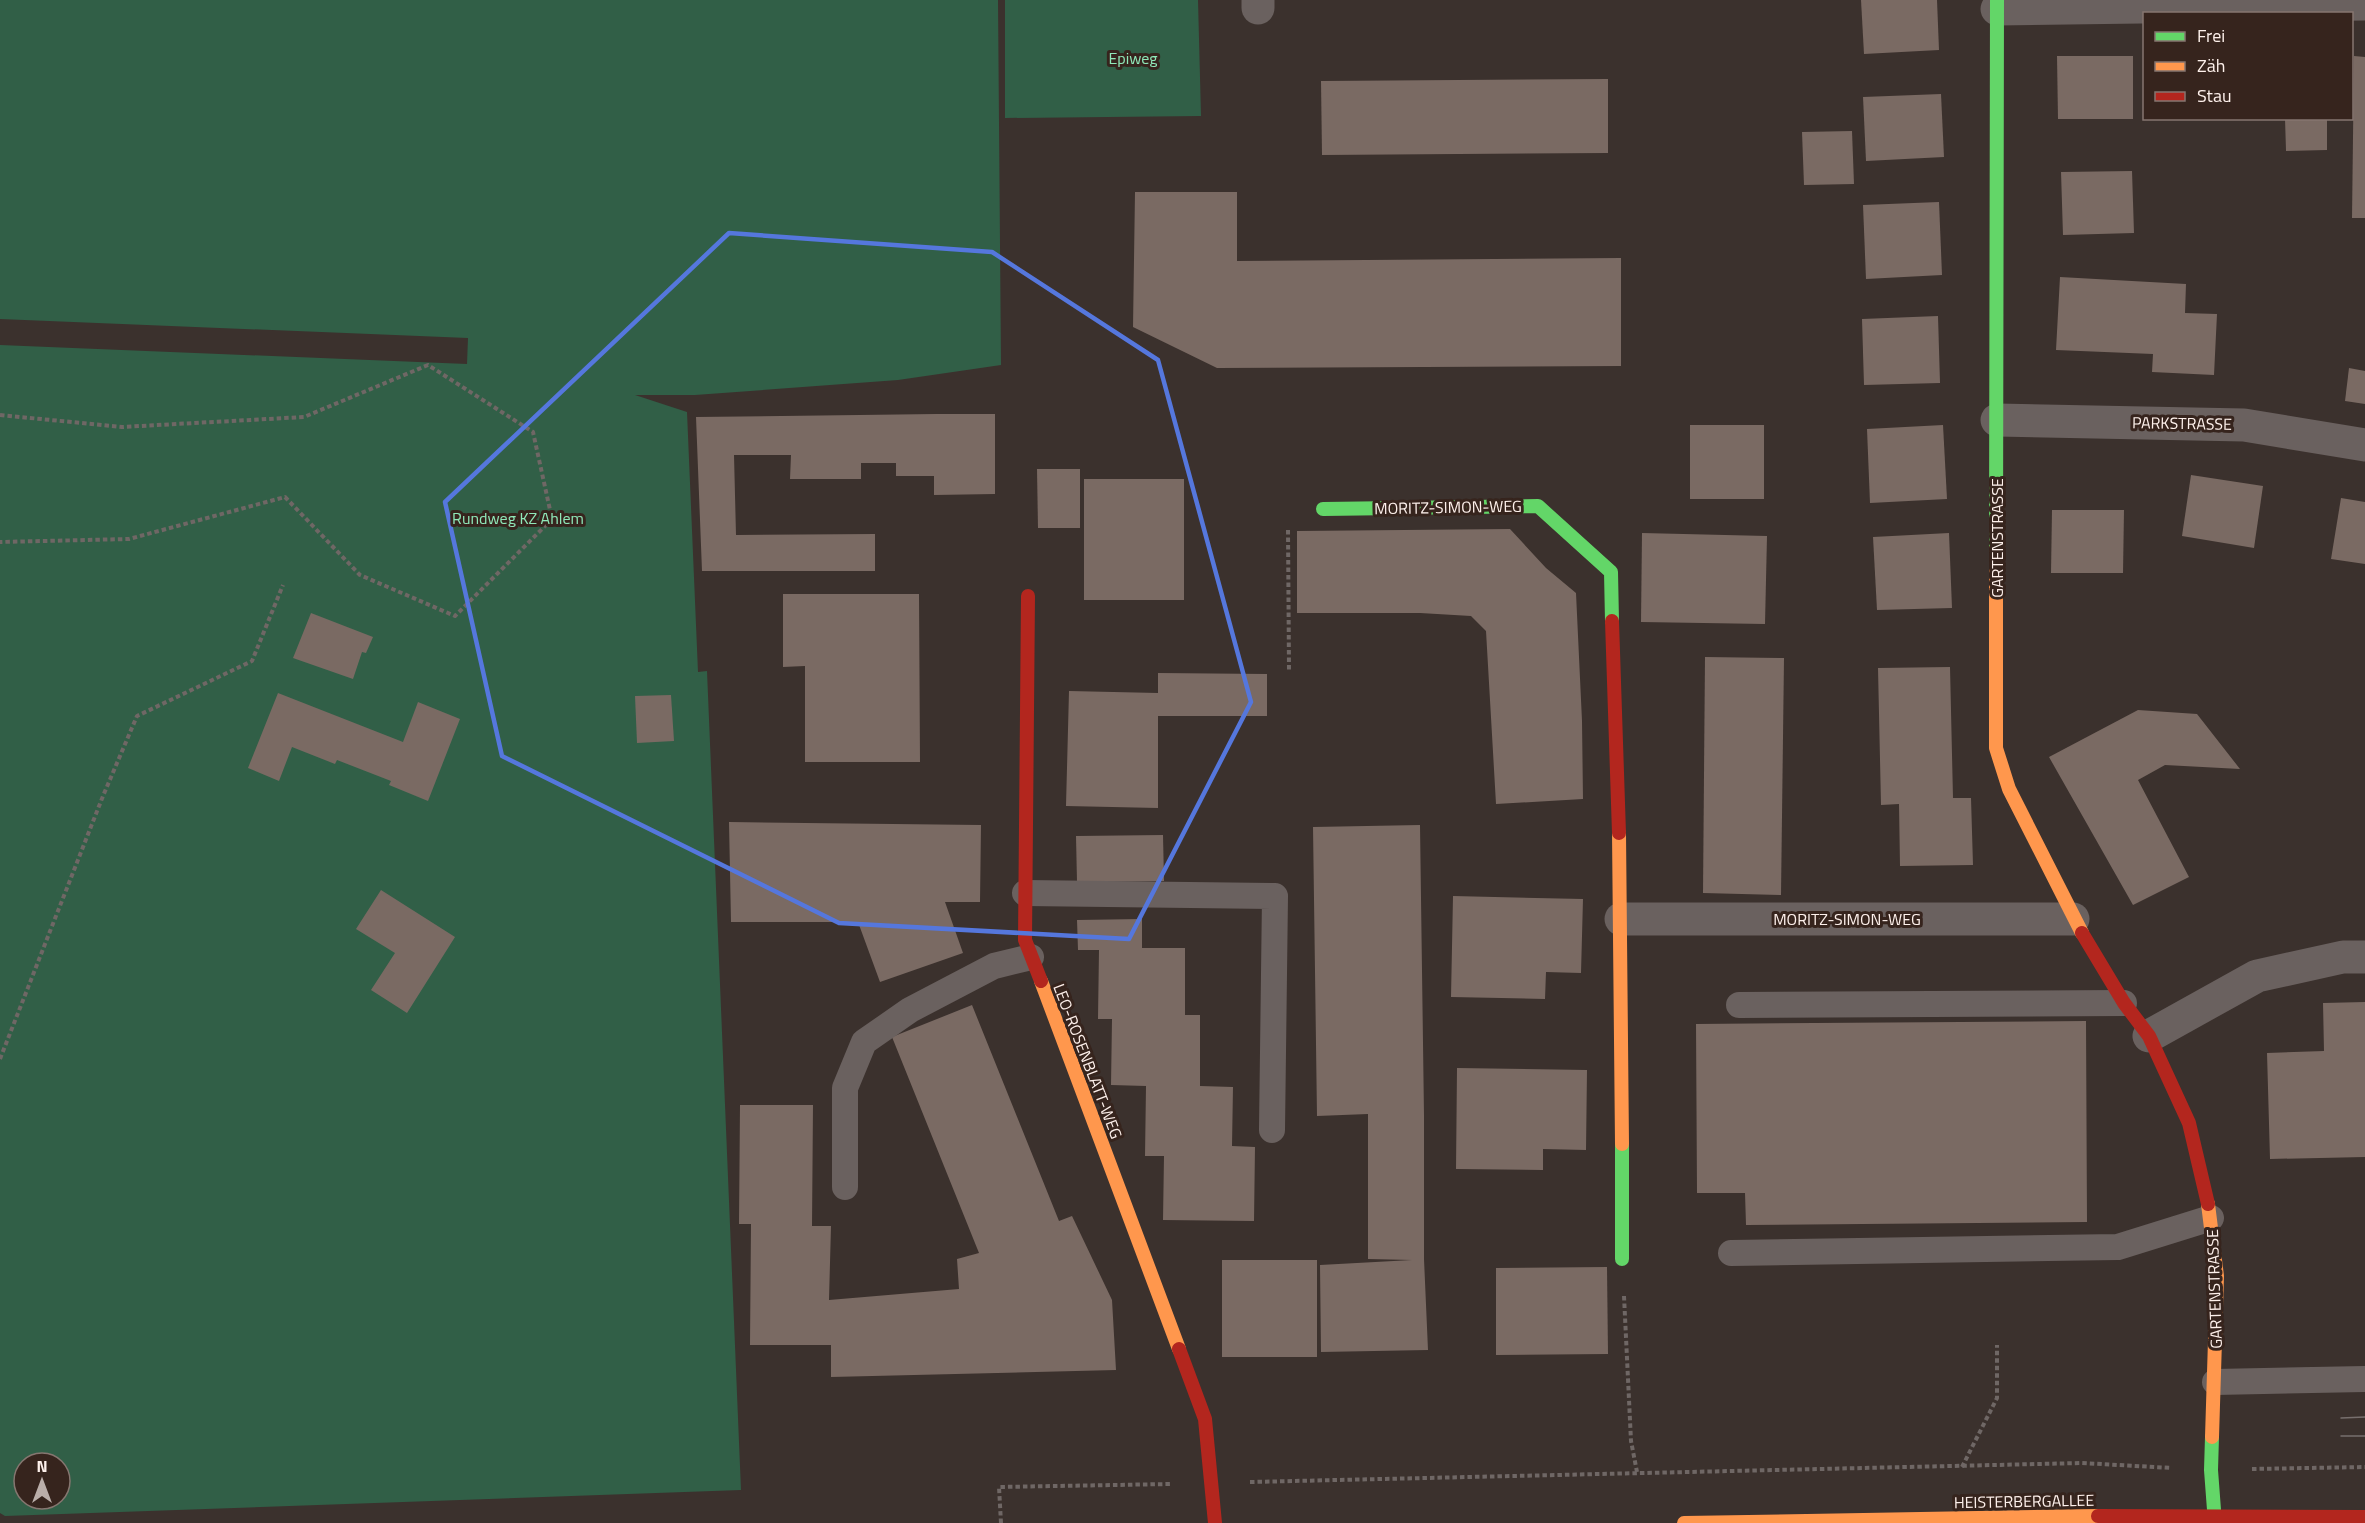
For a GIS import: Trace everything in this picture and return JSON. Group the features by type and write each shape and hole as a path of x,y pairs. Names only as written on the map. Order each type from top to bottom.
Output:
{"street":[{"path":"1997,4 2365,4"},
{"name":"GARTENSTRASSE","path":"1997,4 1996,748 2009,789 2073,919 2124,1003 2149,1036 2190,1123 2211,1218 2217,1276 2211,1470 2215,1520"},
{"name":"PARKSTRASSE","path":"1997,420 2244,425 2365,445"},
{"name":"MORITZ-SIMON-WEG","path":"1323,509 1538,506 1611,572 1621,919 1622,1259"},
{"name":"LEO-ROSENBLATT-WEG","path":"1028,596 1025,940 1204,1419 1215,1523"},
{"name":"MORITZ-SIMON-WEG","path":"1621,919 2073,919"},
{"path":"2149,1036 2257,976 2343,957 2365,957"},
{"name":"HEISTERBERGALLEE","path":"1684,1523 2086,1516 2215,1520 2365,1517"}],"lane":[{"path":"1025,893 1275,896 1272,1130"},
{"path":"845,1187 845,1088 864,1042 910,1010 994,966 1031,957"},
{"path":"1739,1005 2124,1003"},
{"path":"1731,1253 2118,1248 2211,1218"},
{"path":"2215,1382 2365,1379"}],"path":[{"path":"0,415 122,427 304,417 429,365 533,432 552,519 455,616 360,575 285,497 129,539 0,542"},
{"path":"1289,670 1288,510 1323,509"},
{"path":"0,1059 103,796 138,716 252,661 283,585"},
{"path":"1622,1259 1631,1441 1637,1472"},
{"path":"1962,1467 1997,1398 1997,1344"},
{"path":"1001,1523 999,1487 2082,1463 2211,1470 2365,1467"}],"highlighted area":[{"path":"729,233 992,252 1158,360 1251,702 1129,939 839,923 502,756 445,502"}],"green space":[{"name":"Rundweg KZ Ahlem","path":"0,0 998,0 1001,365 898,380 695,395 635,395 687,412 698,672 707,671 741,1490 5,1516 0,1513 0,345 467,364 468,338 0,319"},
{"name":"Epiweg","path":"1005,0 1198,0 1201,116 1005,118"}],"building":[{"path":"1861,0 1937,0 1939,50 1864,54"},
{"path":"2057,56 2133,56 2133,119 2058,119"},
{"path":"2354,56 2365,57 2365,218 2352,218"},
{"path":"1608,79 1608,153 1322,155 1321,81"},
{"path":"1941,94 1944,157 1866,161 1863,97"},
{"path":"2285,120 2327,120 2327,150 2286,151"},
{"path":"1852,131 1854,184 1804,185 1802,132"},
{"path":"2132,171 2134,233 2063,235 2061,172"},
{"path":"1135,192 1237,192 1237,261 1621,258 1621,366 1217,368 1133,327"},
{"path":"1939,202 1942,275 1866,279 1863,205"},
{"path":"2060,277 2186,284 2185,313 2217,314 2214,375 2152,372 2153,354 2056,350"},
{"path":"1938,316 1940,383 1864,385 1862,319"},
{"path":"2349,368 2365,371 2365,404 2345,401"},
{"path":"995,414 995,494 934,495 934,476 896,476 896,463 861,463 861,479 790,479 791,455 734,455 736,535 875,534 875,571 702,571 696,417"},
{"path":"1690,425 1764,425 1764,499 1690,499"},
{"path":"1943,425 1947,499 1870,503 1867,429"},
{"path":"1037,469 1080,469 1080,528 1038,528"},
{"path":"2191,475 2263,486 2254,548 2182,536"},
{"path":"1084,479 1184,479 1184,600 1084,600"},
{"path":"2341,498 2365,502 2365,564 2331,559"},
{"path":"2052,510 2124,510 2123,573 2051,573"},
{"path":"1510,529 1546,568 1576,593 1583,799 1496,804 1486,631 1471,616 1420,613 1297,613 1297,531"},
{"path":"1642,533 1767,536 1765,624 1641,622"},
{"path":"1949,533 1952,608 1877,610 1873,537"},
{"path":"783,594 919,594 920,762 805,762 805,666 783,667"},
{"path":"311,613 373,637 366,653 362,652 353,679 293,658"},
{"path":"1705,657 1784,658 1781,895 1703,893"},
{"path":"1950,667 1953,798 1971,798 1973,865 1900,866 1899,804 1881,805 1878,668"},
{"path":"1158,673 1267,674 1267,716 1158,716 1158,808 1066,806 1069,691 1158,693"},
{"path":"278,693 403,742 418,702 460,719 428,801 389,785 391,781 337,760 335,764 292,747 279,781 248,768"},
{"path":"671,695 674,741 637,743 635,696"},
{"path":"2138,710 2197,714 2240,769 2165,765 2138,780 2189,877 2133,905 2049,757"},
{"path":"729,822 981,825 980,902 945,902 963,953 880,982 858,922 731,922"},
{"path":"1420,825 1424,1259 1428,1350 1321,1352 1320,1265 1412,1260 1368,1259 1368,1114 1317,1116 1313,827"},
{"path":"1163,835 1164,881 1077,882 1076,836"},
{"path":"381,890 455,937 407,1013 371,990 395,953 356,929"},
{"path":"1453,896 1583,899 1581,973 1546,972 1545,999 1451,997"},
{"path":"1142,919 1142,948 1185,948 1185,1015 1200,1015 1200,1086 1233,1087 1232,1146 1255,1147 1254,1221 1163,1220 1164,1156 1145,1156 1146,1086 1111,1085 1112,1019 1098,1019 1099,950 1078,950 1077,920"},
{"path":"2365,1002 2365,1157 2270,1159 2267,1053 2324,1051 2323,1003"},
{"path":"972,1005 1059,1221 1072,1216 1112,1300 1116,1370 831,1377 831,1345 750,1345 751,1224 739,1224 740,1105 813,1105 812,1226 831,1226 829,1300 959,1289 957,1259 979,1253 892,1037"},
{"path":"2086,1021 2087,1222 1746,1225 1745,1193 1697,1193 1696,1024"},
{"path":"1457,1068 1587,1070 1586,1150 1543,1149 1543,1170 1456,1169"},
{"path":"1222,1260 1317,1260 1317,1357 1222,1357"},
{"path":"1607,1267 1608,1354 1496,1355 1496,1268"}],"tram line":[{"path":"2341,1418 2365,1417"},
{"path":"2341,1436 2365,1436"}],"traffic: fast":[{"path":"1996,549 1997,0"},
{"path":"1323,509 1538,506 1611,572 1612,621"},
{"path":"1622,1144 1622,1259"},
{"path":"2212,1437 2211,1470 2215,1523"}],"traffic: slow":[{"path":"1996,549 1996,748 2009,789 2082,933"},
{"path":"1619,833 1622,1144"},
{"path":"1041,981 1179,1349"},
{"path":"2208,1204 2217,1276 2212,1437"},
{"path":"1684,1523 2098,1516"}],"traffic: jam":[{"path":"1028,596 1025,940 1041,981"},
{"path":"1612,621 1619,833"},
{"path":"2082,933 2124,1003 2149,1036 2189,1123 2208,1204"},
{"path":"1179,1349 1205,1419 1215,1523"},
{"path":"2098,1516 2365,1517"}]}
